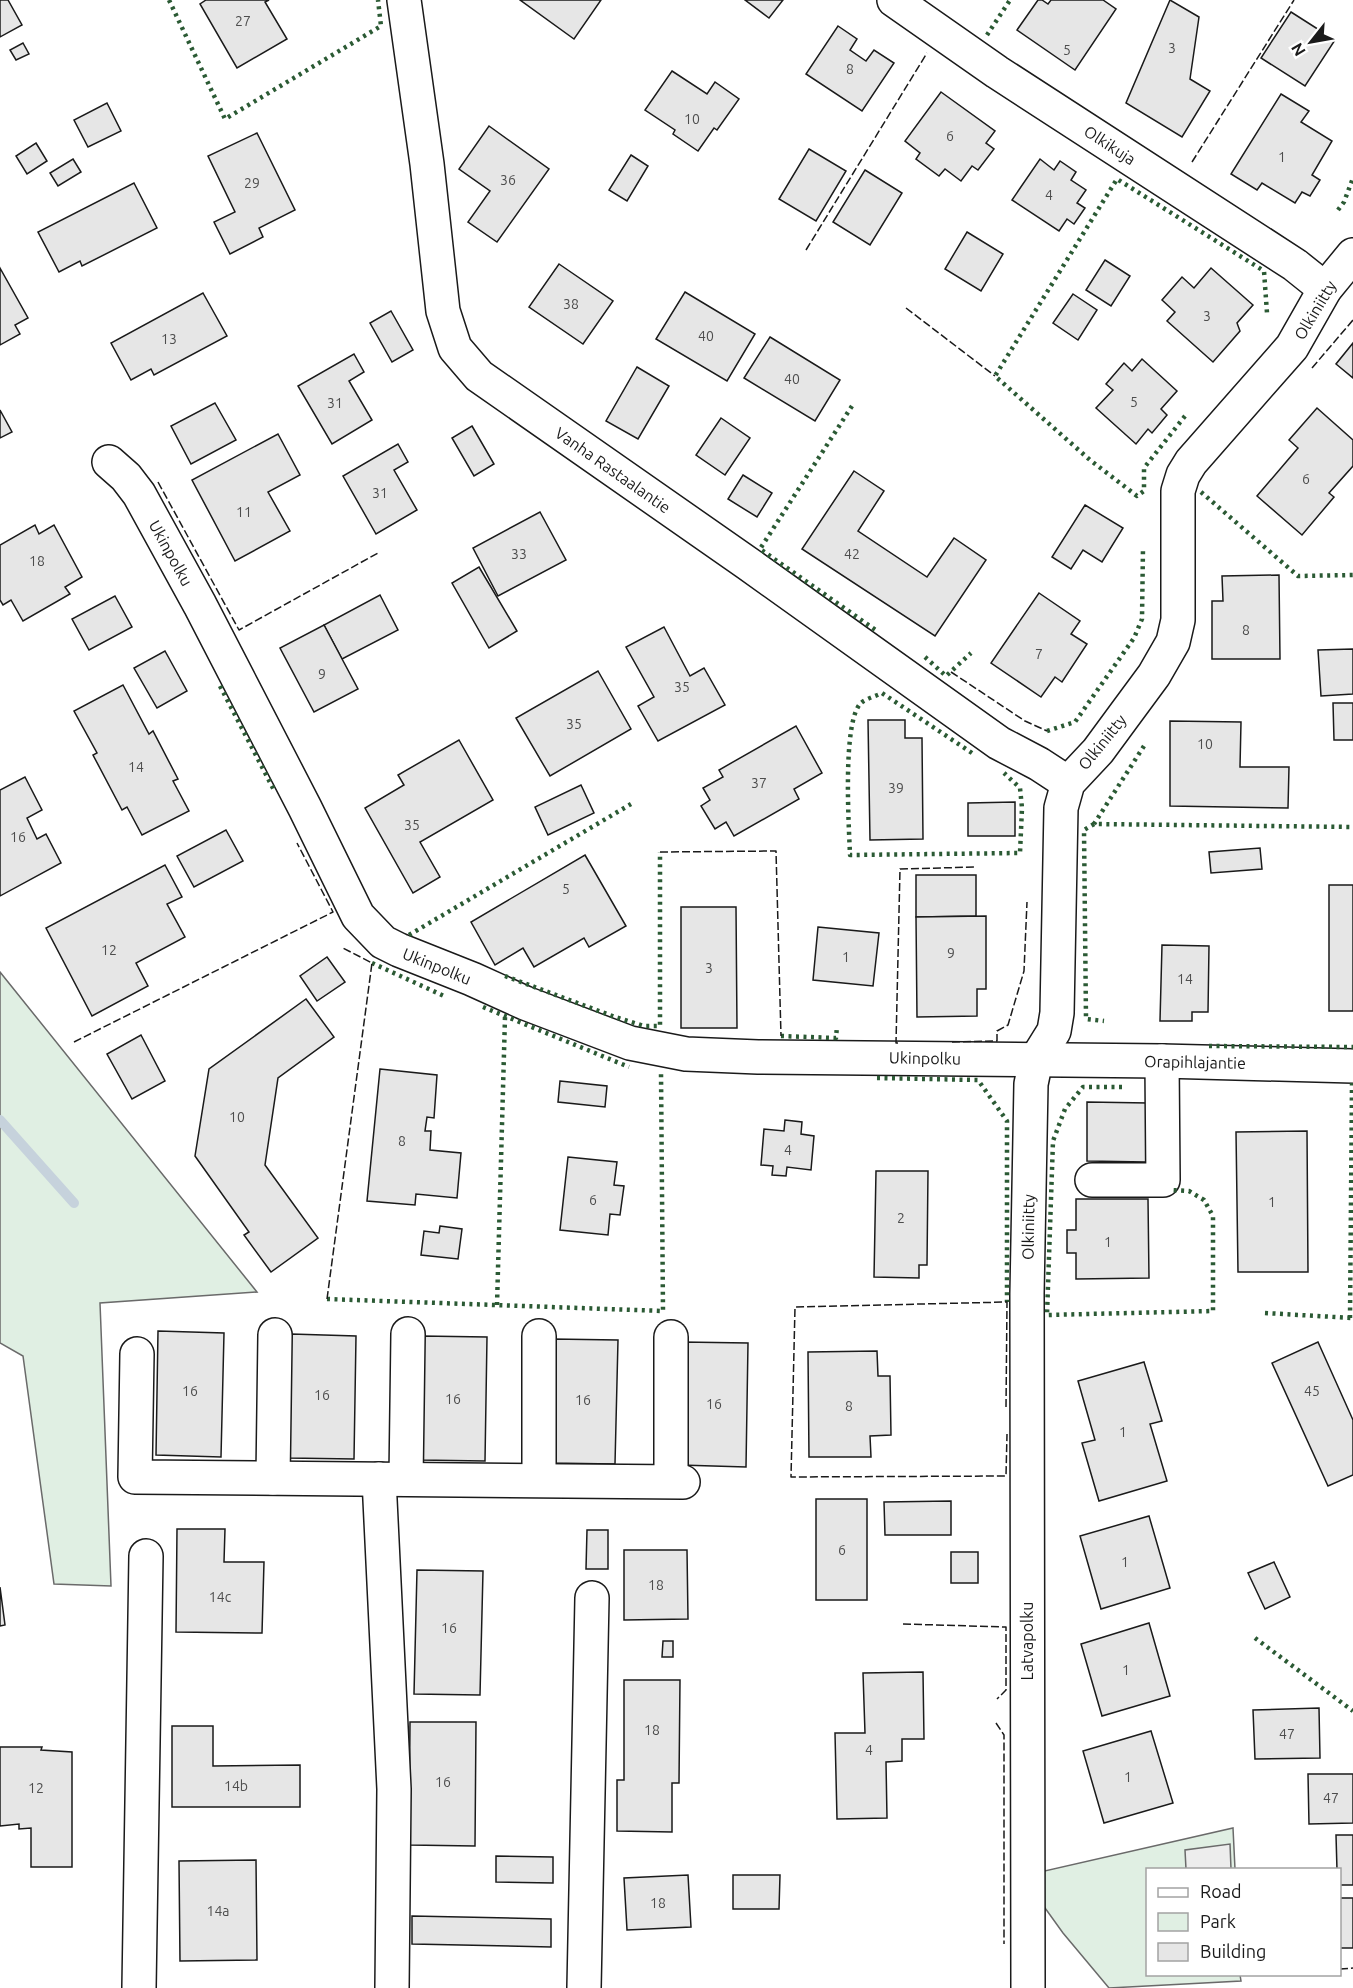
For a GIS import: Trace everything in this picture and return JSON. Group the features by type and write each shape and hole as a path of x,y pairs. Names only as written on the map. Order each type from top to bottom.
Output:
{"street":[{"name":"Vanha Rastaalantie","path":"404,0 427,164 443,311 455,348 479,376 747,562 999,743 1039,764 1068,783"},
{"name":"Olkikuja","path":"894,0 997,72 1295,265 1325,289"},
{"name":"Olkiniitty","path":"1027,1294 1031,1084 1036,1060 1054,1031 1057,1013 1059,837 1061,808 1068,783 1098,751 1154,675 1173,642 1178,620 1178,492 1183,475 1191,462 1292,347 1325,289 1353,255"},
{"name":"Ukinpolku","path":"109,462 126,477 139,494 200,604 358,916 383,942 525,1003 630,1043 661,1050 686,1054 758,1057 1036,1060"},
{"name":"Orapihlajantie","path":"1036,1060 1353,1066"},
{"path":"1092,1180 1163,1180 1162,1061"},
{"name":"Latvapolku","path":"1027,1294 1028,1988"},
{"path":"392,1988 392,1479 408,1334"},
{"path":"273,1478 275,1335"},
{"path":"539,1336 539,1480"},
{"path":"137,1354 135,1477 677,1481 671,1336"},
{"path":"139,1988 146,1556"},
{"path":"584,1988 592,1598"}],"green space":[{"path":"0,972 257,1292 100,1303 111,1586 54,1584 23,1356 0,1343"},
{"path":"1233,1828 1235,1868 1146,1868 1146,1976 1240,1976 1241,1981 1109,1988 1063,1933 1040,1901 1040,1872"}],"shaded area":[{"path":"1230,1844 1231,1868 1186,1868 1185,1850"}],"building":[{"path":"0,0 8,0 22,25 0,37"},
{"path":"206,0 269,0 265,2 287,39 237,68 200,4"},
{"path":"520,0 601,0 574,39"},
{"path":"745,0 783,0 769,18"},
{"path":"1038,0 1048,4 1051,0 1103,0 1116,9 1075,70 1017,30"},
{"path":"1170,0 1199,17 1190,79 1210,91 1182,137 1126,103"},
{"path":"1291,12 1335,40 1305,86 1261,58"},
{"path":"838,26 857,39 850,50 866,61 874,50 894,63 862,111 806,74"},
{"path":"23,43 29,54 16,60 10,50"},
{"path":"672,71 707,94 715,82 739,99 717,130 714,128 698,151 673,134 675,130 645,110"},
{"path":"941,92 995,131 986,143 994,149 978,170 972,166 961,181 945,169 939,176 916,159 920,153 905,141"},
{"path":"1281,94 1309,111 1301,122 1332,141 1312,175 1320,180 1310,196 1302,192 1295,203 1262,183 1257,190 1231,174"},
{"path":"107,103 121,131 88,147 74,120"},
{"path":"489,126 549,169 497,242 468,222 490,191 459,169"},
{"path":"257,133 295,210 259,228 263,237 230,254 214,222 235,212 208,156"},
{"path":"36,143 47,161 27,174 16,156"},
{"path":"809,149 846,171 816,221 779,199"},
{"path":"631,155 648,166 627,201 609,190"},
{"path":"73,159 81,172 58,186 50,173"},
{"path":"1040,159 1054,170 1060,161 1076,172 1071,180 1086,190 1077,203 1085,208 1074,224 1067,219 1059,231 1012,200"},
{"path":"865,170 902,193 870,245 833,222"},
{"path":"134,183 157,228 82,266 80,261 59,272 38,232"},
{"path":"967,232 1003,254 981,291 945,269"},
{"path":"1105,260 1130,276 1111,306 1086,290"},
{"path":"559,264 613,301 583,344 529,307"},
{"path":"0,268 28,318 15,325 20,334 0,345"},
{"path":"1211,268 1253,305 1237,323 1240,331 1213,362 1167,321 1175,312 1162,300 1182,277 1194,288"},
{"path":"685,292 755,334 727,381 656,339"},
{"path":"203,293 227,336 154,375 151,369 131,380 111,343"},
{"path":"1073,294 1097,310 1078,340 1053,323"},
{"path":"391,311 413,350 392,362 370,323"},
{"path":"770,337 840,380 815,421 744,378"},
{"path":"1353,343 1353,378 1336,364"},
{"path":"354,354 364,372 349,381 372,420 332,444 298,386"},
{"path":"1142,359 1177,391 1161,409 1167,415 1152,433 1148,429 1136,444 1096,408 1113,390 1106,384 1124,363 1132,371"},
{"path":"637,367 669,386 638,439 606,421"},
{"path":"215,403 236,440 191,464 171,426"},
{"path":"1317,408 1353,440 1353,466 1329,493 1334,497 1302,535 1257,496 1298,448 1289,440"},
{"path":"0,410 12,432 0,438"},
{"path":"721,418 750,438 725,475 696,455"},
{"path":"472,426 494,464 474,476 452,438"},
{"path":"278,434 300,475 268,492 290,531 235,561 192,480"},
{"path":"398,444 408,462 394,470 417,510 376,534 343,476"},
{"path":"854,471 884,491 858,531 927,577 954,538 986,560 935,636 802,549"},
{"path":"743,475 772,493 757,517 728,499"},
{"path":"1085,505 1123,528 1102,562 1083,550 1071,569 1052,557"},
{"path":"540,512 566,560 498,596 473,548"},
{"path":"35,525 39,534 54,525 82,577 65,587 70,594 23,621 11,600 3,605 0,600 0,545"},
{"path":"479,567 517,631 489,648 452,583"},
{"path":"1279,575 1280,659 1212,659 1212,601 1223,601 1222,576"},
{"path":"1039,593 1080,621 1071,634 1087,644 1062,682 1055,677 1041,697 991,663"},
{"path":"380,595 398,630 342,659 324,625"},
{"path":"115,596 132,627 89,650 72,619"},
{"path":"324,625 358,689 314,712 280,648"},
{"path":"664,627 690,676 704,668 725,705 658,741 638,706 654,697 626,647"},
{"path":"1353,649 1353,694 1321,696 1318,650"},
{"path":"165,651 187,691 157,708 134,668"},
{"path":"598,671 631,729 550,776 516,718"},
{"path":"123,685 149,734 153,731 178,779 173,781 189,811 142,835 127,807 122,810 93,755 97,753 74,711"},
{"path":"1333,703 1353,703 1353,740 1334,740"},
{"path":"868,720 905,720 905,738 922,738 923,839 870,840"},
{"path":"1170,721 1241,722 1240,767 1289,767 1288,808 1170,806"},
{"path":"796,726 822,773 794,789 799,799 734,836 726,822 715,829 701,806 710,800 703,788 723,777 719,770"},
{"path":"459,740 493,800 420,842 440,877 413,893 365,808 404,785 398,775"},
{"path":"25,777 42,810 27,818 37,839 46,834 61,863 0,896 0,790"},
{"path":"581,785 594,813 548,835 535,807"},
{"path":"1015,802 1015,836 968,836 968,803"},
{"path":"226,830 243,861 194,887 177,856"},
{"path":"1260,848 1262,869 1211,873 1209,852"},
{"path":"585,855 626,926 589,947 584,938 534,967 523,948 495,965 471,922"},
{"path":"165,865 182,897 167,904 185,937 136,963 148,986 92,1016 46,928"},
{"path":"916,875 976,875 976,916 916,917"},
{"path":"1329,885 1353,885 1353,1011 1329,1011"},
{"path":"681,907 736,907 737,1028 681,1028"},
{"path":"986,916 986,989 977,989 977,1016 917,1017 916,917"},
{"path":"818,927 879,933 873,986 813,980"},
{"path":"1162,945 1209,946 1208,1012 1192,1012 1192,1021 1160,1021"},
{"path":"327,957 345,982 317,1001 300,976"},
{"path":"306,999 334,1037 278,1078 265,1165 318,1238 271,1272 244,1235 249,1232 195,1156 209,1069"},
{"path":"141,1035 165,1081 132,1099 107,1054"},
{"path":"380,1069 437,1075 434,1118 427,1117 425,1131 431,1131 430,1150 461,1153 457,1198 416,1194 415,1205 367,1201"},
{"path":"560,1081 607,1086 605,1107 558,1102"},
{"path":"1087,1102 1148,1103 1147,1162 1087,1161"},
{"path":"785,1120 802,1122 801,1134 814,1136 811,1170 787,1167 786,1176 772,1175 773,1166 761,1165 764,1129 784,1131"},
{"path":"1307,1131 1308,1272 1238,1272 1236,1132"},
{"path":"568,1157 617,1162 614,1185 624,1186 620,1215 610,1214 608,1235 560,1230"},
{"path":"876,1171 928,1171 927,1265 919,1265 919,1278 874,1277"},
{"path":"1076,1199 1148,1199 1149,1278 1076,1279 1076,1253 1067,1253 1067,1230 1076,1230"},
{"path":"440,1226 462,1229 458,1259 421,1255 424,1231 439,1233"},
{"path":"158,1331 224,1333 221,1457 156,1455"},
{"path":"291,1334 356,1336 354,1459 288,1458"},
{"path":"421,1336 487,1337 485,1461 419,1460"},
{"path":"552,1339 618,1340 615,1464 549,1463"},
{"path":"682,1342 748,1343 746,1467 680,1465"},
{"path":"1318,1342 1353,1420 1353,1475 1328,1486 1272,1363"},
{"path":"877,1351 878,1376 890,1376 891,1435 870,1436 871,1457 809,1457 808,1352"},
{"path":"1144,1362 1162,1421 1150,1424 1167,1481 1099,1501 1082,1443 1095,1440 1078,1381"},
{"path":"816,1499 867,1499 867,1600 816,1600"},
{"path":"951,1501 951,1535 885,1535 884,1502"},
{"path":"1149,1516 1170,1588 1101,1609 1080,1536"},
{"path":"177,1529 225,1529 224,1562 264,1562 262,1633 176,1632"},
{"path":"587,1530 608,1530 608,1569 586,1569"},
{"path":"624,1550 687,1550 688,1619 624,1620"},
{"path":"951,1552 978,1552 978,1583 951,1583"},
{"path":"1274,1562 1290,1597 1265,1609 1248,1573"},
{"path":"417,1570 483,1571 480,1695 414,1694"},
{"path":"0,1587 5,1625 0,1626"},
{"path":"1149,1623 1170,1696 1102,1716 1081,1644"},
{"path":"663,1641 673,1641 673,1657 662,1657"},
{"path":"923,1672 924,1739 902,1739 902,1761 886,1762 887,1818 837,1819 835,1733 865,1733 863,1673"},
{"path":"624,1680 680,1680 679,1783 672,1783 672,1832 617,1831 617,1780 624,1780"},
{"path":"1319,1708 1320,1758 1255,1759 1253,1710"},
{"path":"410,1722 476,1722 475,1846 409,1845"},
{"path":"172,1726 213,1726 213,1766 300,1765 300,1807 172,1807"},
{"path":"1151,1731 1173,1803 1104,1823 1083,1751"},
{"path":"0,1747 42,1747 41,1750 72,1752 72,1867 31,1867 31,1828 19,1829 19,1824 0,1826"},
{"path":"1308,1774 1353,1774 1353,1823 1309,1824"},
{"path":"1336,1835 1353,1835 1353,1885 1341,1885 1341,1868 1337,1868"},
{"path":"496,1856 553,1857 553,1883 496,1882"},
{"path":"256,1860 257,1960 180,1961 179,1861"},
{"path":"688,1875 691,1927 627,1930 624,1878"},
{"path":"733,1875 780,1875 779,1909 733,1909"},
{"path":"1341,1898 1353,1898 1353,1948 1341,1948"},
{"path":"412,1916 551,1919 551,1947 412,1944"}],"waterway":[{"path":"0,1120 74,1203"}],"hedge":[{"path":"169,0 225,119 381,26 378,0"},
{"path":"987,35 1010,0"},
{"path":"1338,210 1344,202 1353,178"},
{"path":"1185,416 1144,468 1144,491 1137,496 1090,460 995,376 1117,179 1264,271 1267,313"},
{"path":"852,406 760,549 877,631"},
{"path":"1201,492 1298,576 1353,575"},
{"path":"1047,731 1075,722 1134,638 1142,619 1143,547"},
{"path":"925,657 946,676 971,653"},
{"path":"220,686 275,792"},
{"path":"972,753 882,693 861,703 855,714 851,730 849,752 850,855 1020,853 1022,808 1020,788 1004,773"},
{"path":"1144,746 1094,824 1353,827"},
{"path":"409,935 631,804"},
{"path":"1094,824 1084,830 1086,1019 1104,1021"},
{"path":"505,976 615,1017 644,1026 660,1026 660,852"},
{"path":"372,963 444,996"},
{"path":"483,1007 629,1067"},
{"path":"497,1305 505,1017"},
{"path":"781,1036 836,1038 837,1026"},
{"path":"1209,1046 1353,1047"},
{"path":"327,1299 663,1311 661,1072"},
{"path":"877,1078 978,1080 1007,1121 1007,1302"},
{"path":"1350,1318 1352,1083"},
{"path":"1122,1087 1083,1087 1065,1109 1053,1141 1047,1315 1213,1311 1213,1216 1204,1200 1189,1191 1171,1190"},
{"path":"1265,1313 1352,1318"},
{"path":"1255,1638 1353,1711"}],"fence":[{"path":"1192,162 1294,0"},
{"path":"806,250 927,53"},
{"path":"906,308 995,376"},
{"path":"1312,368 1353,320"},
{"path":"158,482 239,630 378,553"},
{"path":"951,672 1025,721 1047,731"},
{"path":"74,1042 333,912 297,843"},
{"path":"660,852 776,851 781,1036"},
{"path":"898,1043 896,1043 900,869 976,867"},
{"path":"952,1042 997,1041 997,1031 1008,1025 1024,971 1027,902"},
{"path":"327,1299 372,963 343,948"},
{"path":"1006,1407 1007,1302 795,1307 791,1477 1006,1476 1007,1434"},
{"path":"903,1624 1006,1627 1006,1690 997,1699"},
{"path":"996,1723 1004,1735 1004,1944"},
{"path":"1341,1969 1353,1968"}]}
